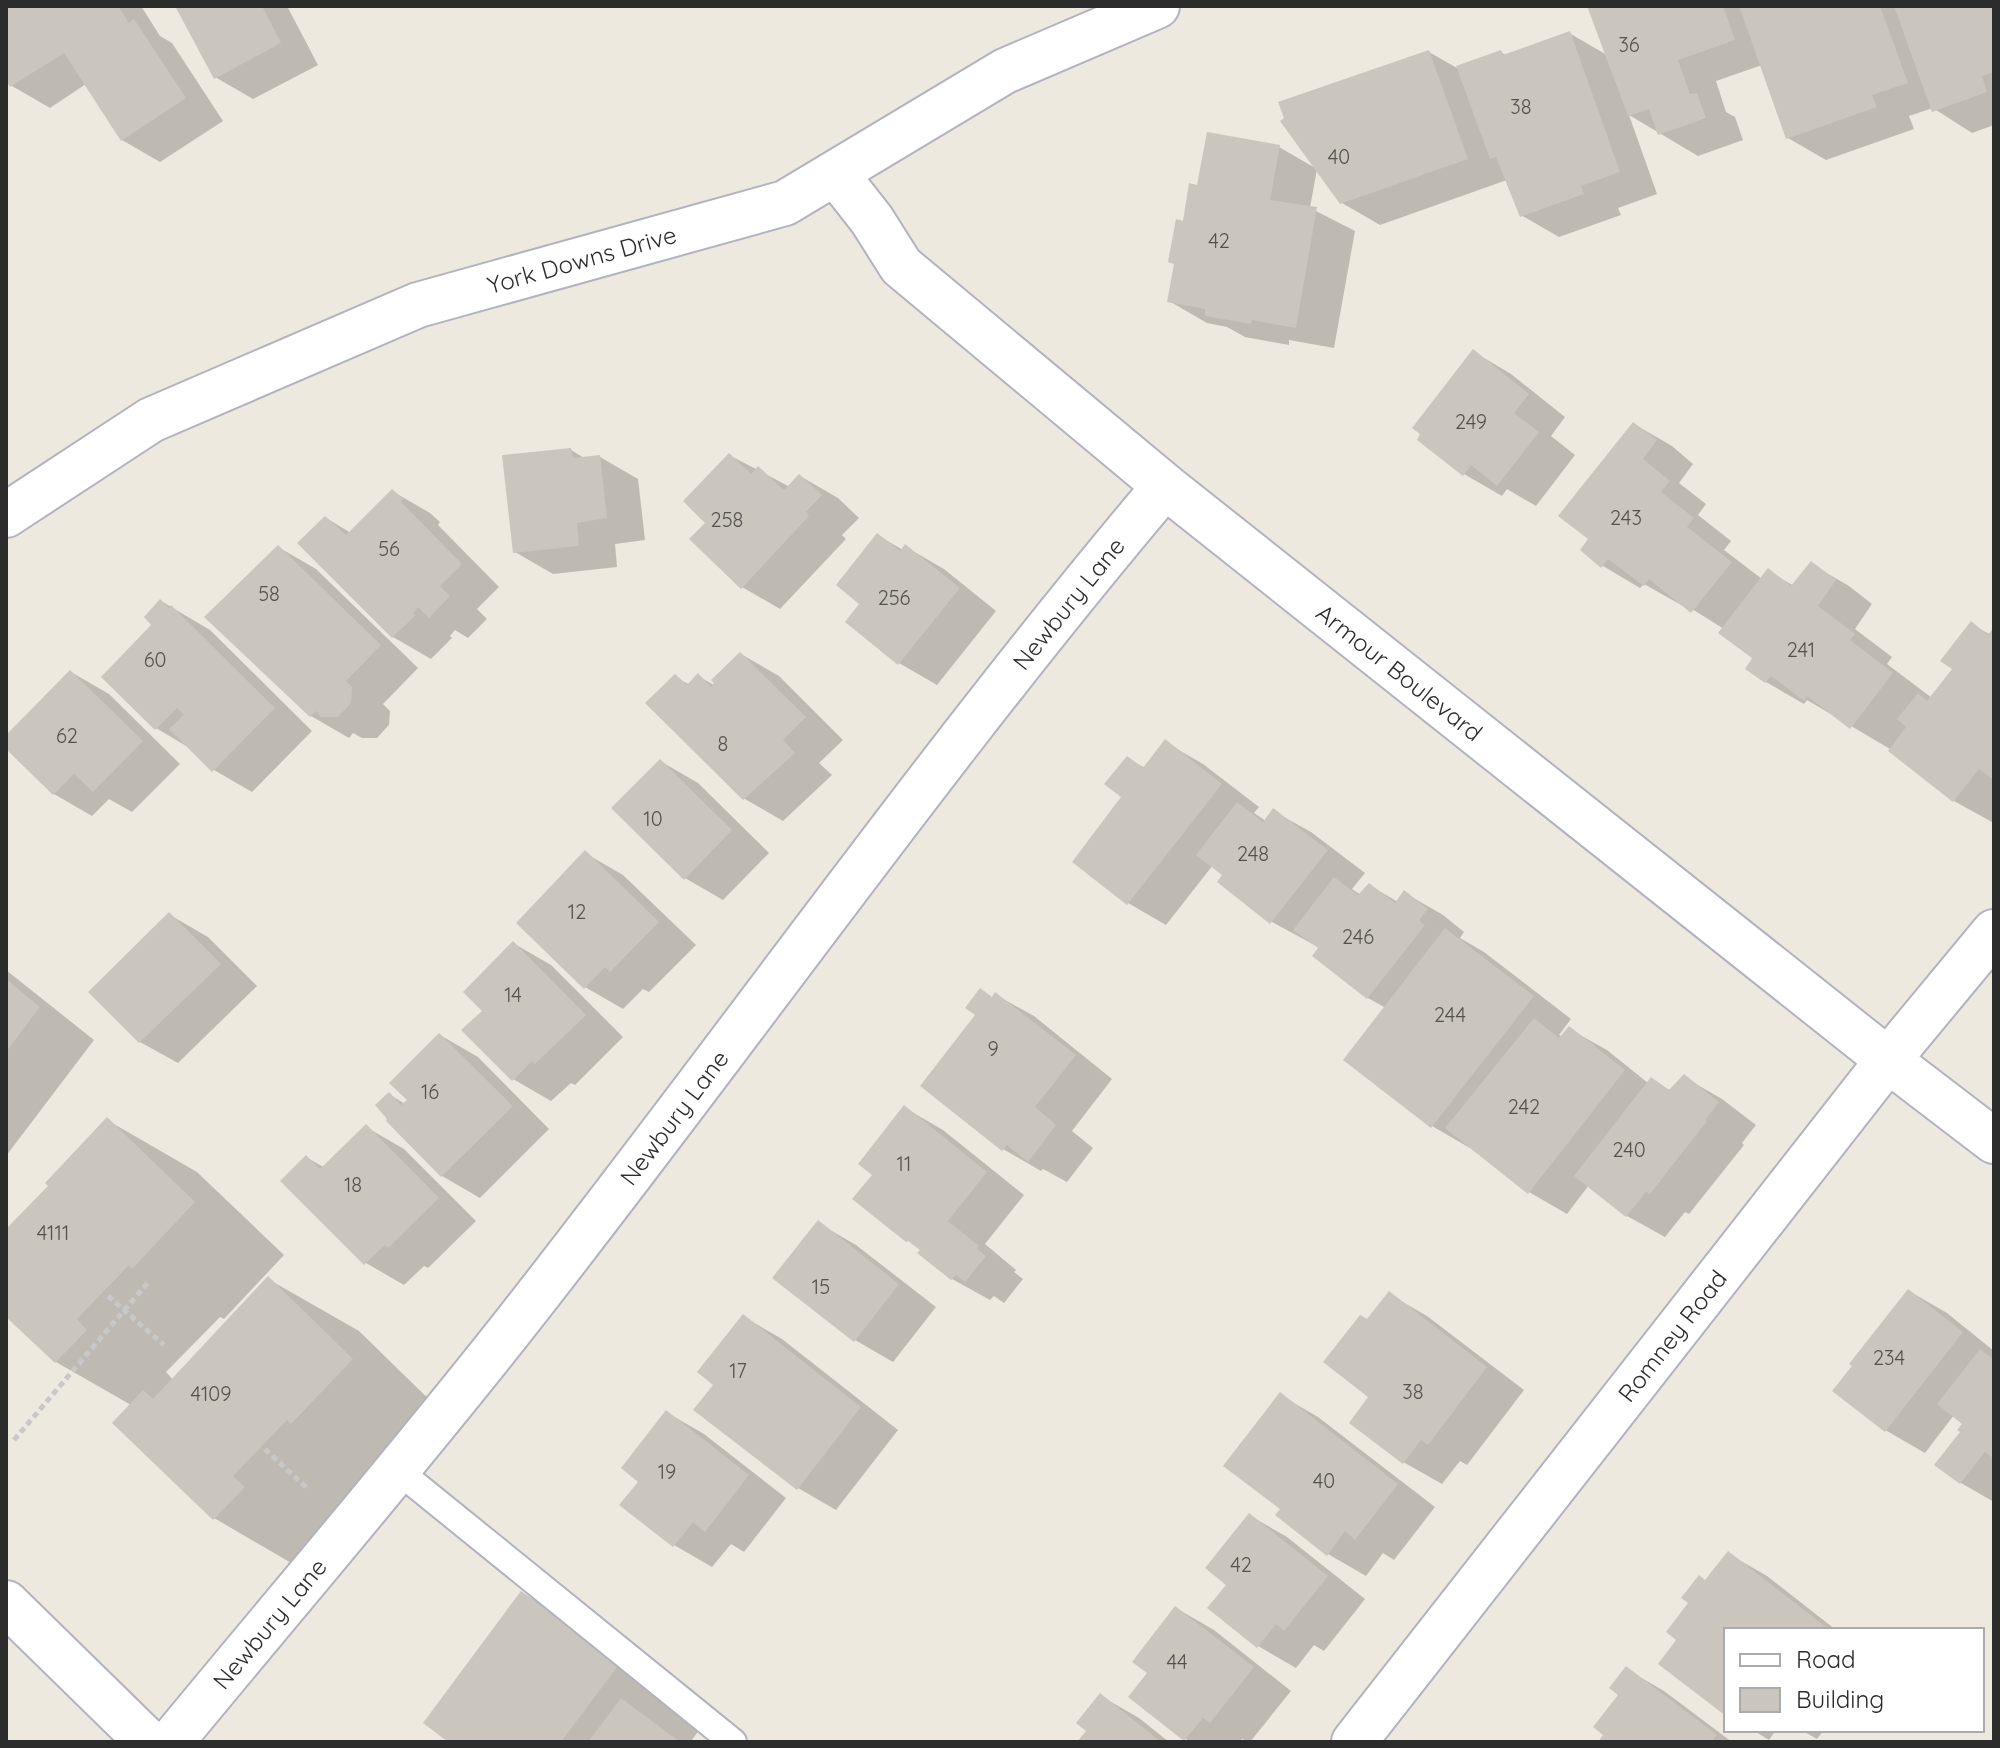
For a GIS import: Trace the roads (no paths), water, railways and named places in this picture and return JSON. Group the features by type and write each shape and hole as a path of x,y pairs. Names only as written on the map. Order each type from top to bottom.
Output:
{"street":[{"name":"York Downs Drive","path":"6,515 151,420 418,305 785,203 1005,71 1157,6"},
{"name":"Armour Boulevard","path":"836,174 872,220 901,266 1165,486 1994,1141"},
{"name":"Newbury Lane","path":"171,1742 518,1321 922,791 1165,486"},
{"name":"Romney Road","path":"1354,1742 1888,1060 1994,932"},
{"path":"6,1603 148,1742"}],"lane":[{"path":"396,1469 733,1742"}]}
